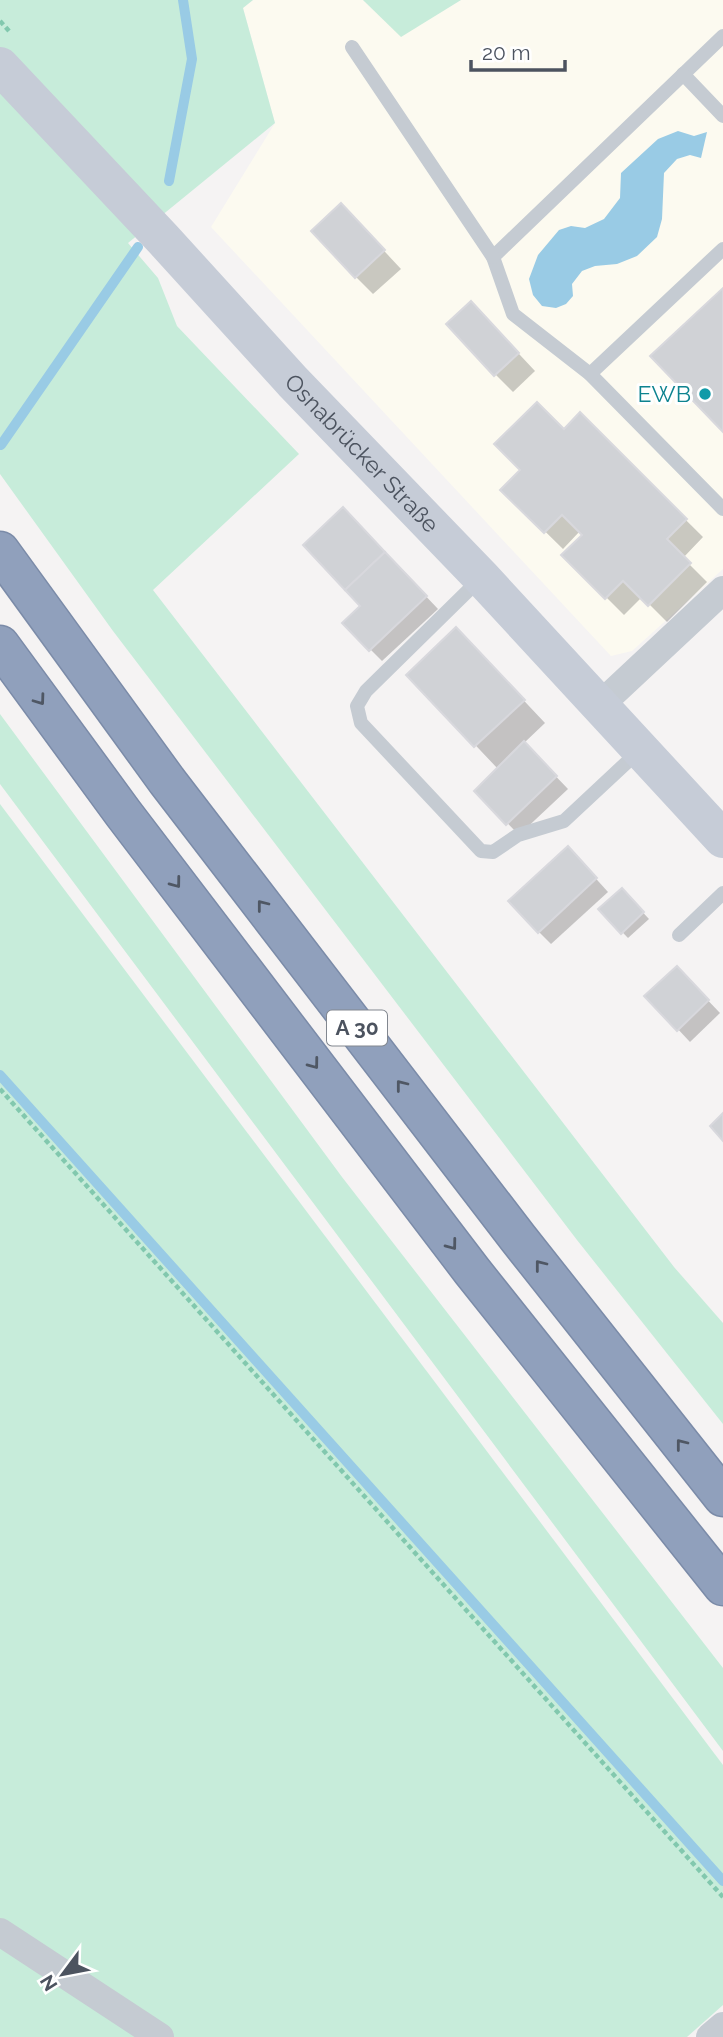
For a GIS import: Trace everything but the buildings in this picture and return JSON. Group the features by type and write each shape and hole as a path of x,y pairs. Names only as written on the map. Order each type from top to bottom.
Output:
{"highway":[{"name":"A 30","path":"0,551 176,792 518,1238 723,1497"},
{"name":"A 30","path":"0,645 123,813 472,1271 723,1586"}],"main road":[{"name":"Osnabrücker Straße","path":"0,66 293,382 482,578 723,839"}],"street":[{"path":"599,706 723,590"},
{"path":"0,1932 160,2037"},
{"path":"710,2037 723,2025"}],"lane":[{"path":"493,257 723,36"},
{"path":"352,47 493,257 513,314 590,374 723,509"},
{"path":"683,74 723,116"},
{"path":"590,374 723,249"},
{"path":"482,578 366,691 356,706 361,723 481,851 493,852 518,835 564,821 640,750"},
{"path":"679,935 723,893"}],"path":[{"path":"0,1089 723,1897"}],"shaded area":[{"path":"253,0 363,0 401,36 461,0 723,0 723,569 632,651 611,656 211,227 275,123 243,8"}],"green space":[{"path":"0,0 253,0 243,8 275,123 128,243 158,278 177,326 299,454 153,590 674,1267 723,1323 723,1424 577,1240 113,631 0,474"},
{"path":"363,0 461,0 401,37"},
{"path":"0,714 342,1177 723,1668 723,1751 0,784"},
{"path":"0,804 723,1765 723,2005 687,2037 0,2037"}],"water":[{"path":"678,131 694,136 707,132 701,158 690,155 677,159 664,173 662,219 657,237 637,256 617,264 595,266 582,271 572,284 573,296 566,304 556,308 542,306 533,295 529,279 538,255 559,230 571,226 585,228 604,219 620,198 621,173 658,139"}],"waterway":[{"path":"169,181 192,59 183,0"},
{"path":"1,445 138,247"},
{"path":"0,1075 723,1881"}],"place":[{"name":"EWB","path":"705,394"}]}
